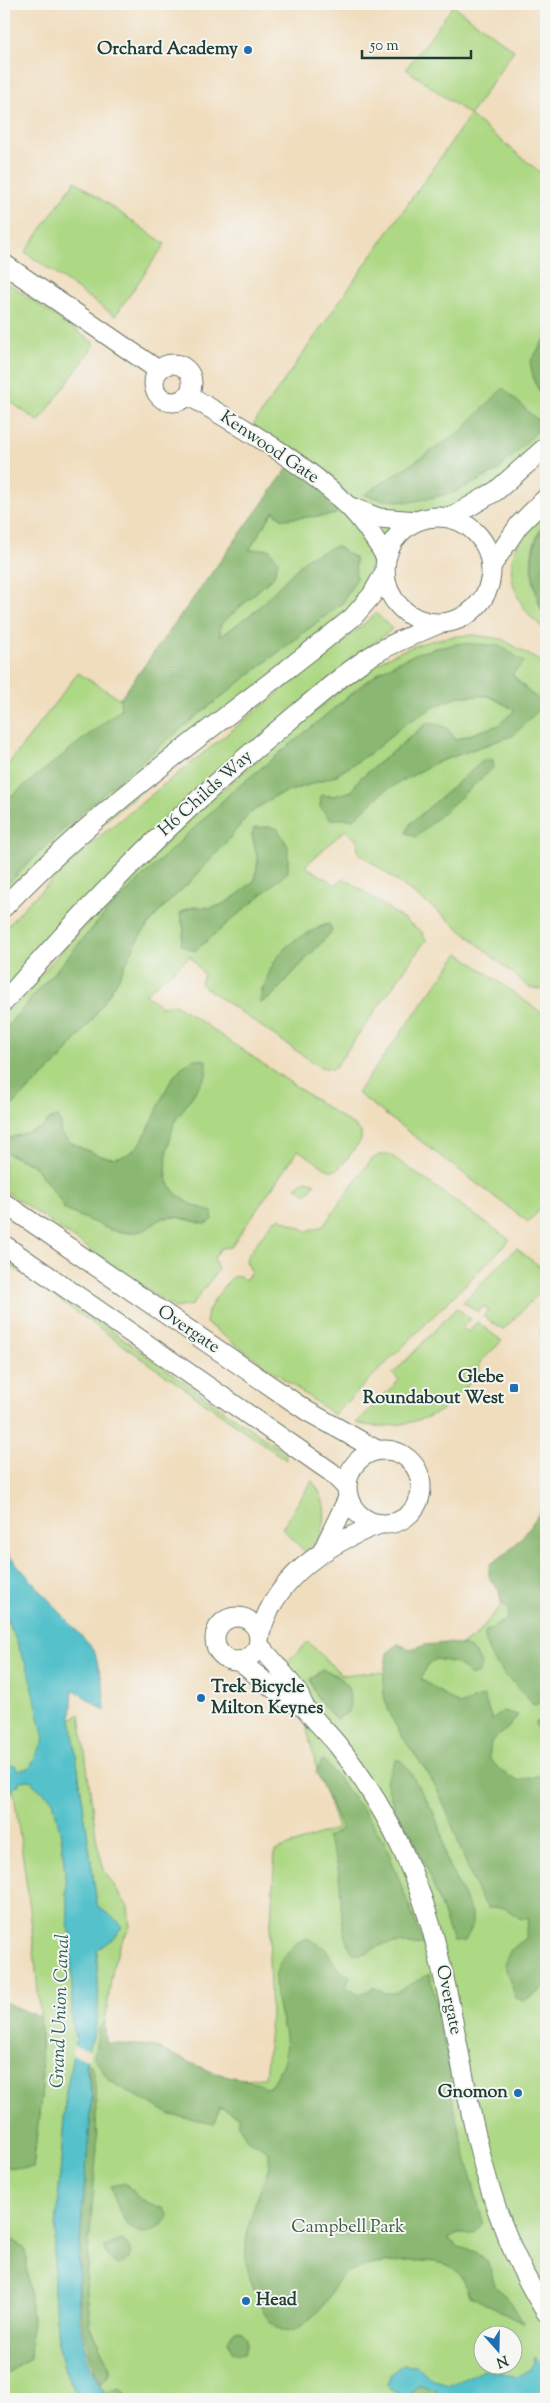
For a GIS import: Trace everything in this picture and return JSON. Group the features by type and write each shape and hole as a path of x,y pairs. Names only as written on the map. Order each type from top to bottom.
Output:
{"street":[{"path":"4,264 158,370"},
{"path":"173,363 184,367 192,383 188,395 178,401 166,401 161,398 154,388 154,376 158,370 167,364 173,363"},
{"name":"Kenwood Gate","path":"188,395 293,461 348,506 370,532 386,564"},
{"path":"450,518 496,491 546,447"},
{"path":"492,565 519,525 546,498"},
{"name":"Kenwood Gate","path":"348,506 379,518 417,521"},
{"path":"4,907 50,861 102,815 353,617 372,595 386,564 392,543 403,530 417,521 433,516 450,518 466,524 479,534 488,549 492,565 491,579 485,596 473,611 457,620 438,624 414,617 395,602 388,588 386,564"},
{"name":"H6 Childs Way","path":"4,1002 61,936 129,865 224,775 367,659 396,642 438,624"},
{"name":"Overgate","path":"4,1203 307,1411 377,1450"},
{"name":"Overgate","path":"4,1245 324,1467 347,1492"},
{"path":"274,1599 220,1624 215,1636 215,1643 222,1655 227,1659 239,1661 251,1656 259,1642 264,1620 274,1599 323,1550 352,1534 380,1524 400,1521 415,1508 421,1495 421,1480 417,1468 410,1459 400,1452 388,1449 365,1454 355,1463 349,1474 347,1492 323,1550"},
{"path":"347,1492 360,1516 380,1524"},
{"path":"233,1617 241,1617 254,1624 259,1642"},
{"name":"Overgate","path":"259,1642 298,1694 305,1708 336,1743 368,1788 396,1837 413,1876 430,1922 444,1976 468,2103 485,2176 512,2249 546,2312"},
{"name":"Overgate","path":"239,1661 288,1700 305,1708"}],"green space":[{"path":"453,6 514,50 470,115 406,69"},
{"path":"470,115 546,177 546,338 540,344 534,381 546,403 546,447 450,518 432,518 417,522 405,529 389,551 372,595 4,907 4,888 43,849 168,739 343,602 356,579 255,611 220,638 220,625 274,576 249,550 273,512 283,519 348,506 248,432","holes":["503,389 453,493 409,501 389,500 365,495 460,432"]},
{"path":"75,181 165,244 115,316 25,252"},
{"path":"5,281 95,344 39,422 4,397"},
{"path":"546,338 546,403 534,381 530,362"},
{"path":"503,388 543,425 498,471 453,493 410,502 385,500 364,495 460,432"},
{"path":"293,461 348,506 334,515 283,519 273,511 249,550 269,549 278,561 274,576 220,625 220,637 255,611 307,558 336,546 355,558 356,579 343,602 126,774 43,849 4,888 4,802 121,709 120,699"},
{"path":"546,509 544,521 533,548 531,566 541,609 546,608 546,630 528,614 521,604 516,593 512,569 517,545 530,526"},
{"path":"546,521 546,608 541,610 532,564 535,544"},
{"path":"376,613 392,629 316,690 4,989 4,930 28,903 100,836"},
{"path":"474,635 502,639 546,665 546,990 530,988 444,916 358,852 357,840 345,830 305,866 336,885 344,878 422,932 426,940 336,1066 332,1069 320,1067 200,984 204,975 190,956 145,994 161,1006 175,1004 361,1132 361,1140 338,1169 328,1169 298,1150 231,1247 221,1248 214,1258 218,1270 192,1305 175,1308 4,1190 4,1151 17,1159 33,1165 58,1197 65,1210 111,1230 130,1233 145,1230 162,1218 177,1217 205,1224 212,1212 187,1202 175,1193 167,1178 166,1159 168,1140 173,1123 206,1076 153,1120 139,1146 125,1156 106,1159 64,1140 60,1132 61,1124 51,1119 42,1128 4,1140 4,1113 58,1062 92,1020 117,981 139,937 163,907 192,880 249,814 275,796 335,776 372,752 405,724 434,707 459,696 489,696 515,710 499,725 454,740 450,732 444,727 427,723 359,779 352,791 334,796 354,819 384,791 435,763 514,735 530,693 512,674 524,662 441,646 398,661 362,684 233,791 110,908 4,1030 4,1015 119,888 211,799 362,672 388,657 415,646 429,641","holes":["268,827 288,872 181,945 184,929 180,913 194,907 209,908 225,903 255,880 258,860 252,835 254,829","329,924 332,931 270,998 260,1002 262,988 319,927"]},
{"path":"460,643 501,646 524,662 512,675 530,693 545,703 514,735 435,763 384,791 354,819 330,819 320,807 321,795 334,796 352,791 359,779 428,723 444,727 455,740 499,725 515,710 489,696 459,696 434,707 405,724 372,752 335,776 275,796 249,814 192,880 163,907 139,937 117,981 92,1020 58,1062 4,1113 4,1030 110,908 233,791 379,672 417,653"},
{"path":"78,673 120,699 122,709 4,802 4,770"},
{"path":"485,759 493,760 494,767 416,837 406,833 411,823"},
{"path":"254,828 277,828 288,846 288,872 195,951 181,945 184,929 180,914 194,907 209,908 220,906 236,896 255,880 258,860 252,835"},
{"path":"329,924 332,931 270,998 260,1003 269,974 280,953 311,931"},
{"path":"459,953 546,1016 546,1203 528,1222 357,1093"},
{"path":"193,1059 206,1060 206,1076 174,1123 167,1151 166,1179 175,1193 191,1204 212,1212 213,1220 205,1224 177,1217 162,1218 145,1230 130,1233 111,1230 65,1210 58,1197 33,1165 4,1151 4,1140 41,1128 51,1119 57,1117 61,1124 60,1132 74,1144 111,1158 126,1155 137,1146 146,1133 169,1084 178,1071"},
{"path":"389,1154 510,1240 334,1415 206,1323 208,1311 232,1277 240,1276 245,1281 251,1271 246,1261 247,1256 274,1220 280,1218 307,1231 323,1226 371,1160 379,1155"},
{"path":"307,1180 315,1183 307,1194 296,1187"},
{"path":"516,1248 539,1266 546,1261 546,1286 503,1330 483,1316 489,1310 483,1306 478,1312 463,1302"},
{"path":"4,1255 279,1449 285,1454 286,1460 4,1261"},
{"path":"456,1308 471,1319 462,1328 468,1332 477,1322 502,1341 480,1362 479,1373 443,1409 434,1414 413,1422 389,1426 356,1423 399,1380 393,1374"},
{"path":"546,1325 546,1359 540,1331"},
{"path":"312,1481 322,1498 325,1518 319,1537 305,1552 282,1528"},
{"path":"546,1502 546,1697 540,1703 533,1705 495,1663 486,1643 485,1632 507,1619 509,1609 501,1603 499,1590 490,1578 490,1564 508,1552 528,1529"},
{"name":"Campbell Park","path":"546,1577 546,2399 108,2399 94,2372 78,2262 92,2099 86,2057 95,2031 98,2011 97,1950 116,1936 119,1922 102,1911 97,1904 71,1719 80,1714 97,1843 104,1870 128,1907 130,1927 120,1945 113,1967 105,2022 99,2028 96,2049 233,2079 265,2078 271,2018 269,1958 275,1851 338,1828 316,1766 304,1717 279,1669 308,1642 342,1675 371,1672 403,1673 474,1638 511,1593"},
{"path":"4,1611 30,1675 38,1706 62,1840 72,1974 72,2023 76,2040 66,2091 54,2258 54,2290 58,2343 63,2365 77,2399 4,2399 4,2375 30,2358 25,2249 4,2233 4,2167 33,2168 42,2087 41,2024 30,1909 4,1723"},
{"path":"447,1643 465,1646 473,1650 482,1666 478,1673 471,1676 456,1663 436,1659 426,1666 421,1679 459,1705 484,1696 492,1720 503,1711 518,1715 509,1727 491,1742 489,1758 501,1771 518,1781 538,1776 546,1769 546,1984 543,1989 524,2001 516,1998 504,1965 510,1951 525,1938 529,1919 519,1918 505,1908 488,1908 484,1903 473,1881 440,1795 398,1729 388,1710 385,1699 383,1682 387,1653 398,1644 410,1649 425,1645"},
{"path":"322,1670 342,1680 346,1684 350,1695 349,1712 336,1719 320,1701 310,1679"},
{"path":"546,1713 546,1730 538,1728 535,1724"},
{"path":"323,1759 366,1814 385,1843 424,1945 387,1944 368,1952 353,1954 343,1924 338,1867 326,1838 342,1829 316,1772"},
{"path":"395,1760 400,1760 407,1767 433,1811 442,1834 446,1860 472,1913 472,1927 465,1941 453,1942 430,1876 412,1836 394,1808 386,1781"},
{"path":"307,1938 326,1948 337,1969 350,1976 346,1986 357,1994 374,1987 385,1993 395,1993 430,1974 447,2055 454,2110 483,2223 473,2234 458,2234 448,2239 459,2247 476,2252 487,2261 495,2285 511,2302 524,2324 470,2296 460,2275 450,2266 428,2261 412,2261 379,2264 351,2270 340,2278 329,2297 314,2316 301,2326 289,2332 274,2326 260,2305 248,2270 246,2256 246,2244 251,2217 269,2166 268,2151 247,2139 237,2123 240,2117 219,2107 214,2124 171,2115 109,2081 94,2057 99,2028 105,2022 106,2043 152,2046 215,2073 260,2083 265,2088 270,2087 283,2062 286,2045 275,1992 278,1966 297,1942"},
{"path":"4,2002 40,2017 42,2087 33,2168 4,2167"},
{"path":"86,2063 91,2065 95,2082 97,2147 86,2282 91,2329 109,2365 107,2378 100,2383 91,2362 85,2340 81,2318 79,2274 92,2099"},
{"path":"126,2183 142,2200 163,2208 168,2214 168,2219 156,2229 146,2233 138,2232 130,2227 119,2209 111,2186"},
{"path":"4,2233 25,2249 32,2317 30,2358 4,2375"},
{"path":"121,2240 129,2247 131,2255 119,2265 109,2258 105,2247"},
{"path":"240,2330 247,2338 247,2346 244,2353 237,2354 232,2352 228,2340 235,2331"},
{"path":"421,2384 440,2393 443,2399 411,2399 413,2389"},
{"path":"119,2388 123,2390 129,2399 108,2399 104,2393"}],"water":[{"path":"4,1550 94,1650 103,1684 105,1711 73,1689 71,1719 97,1904 122,1927 116,1936 97,1950 97,2021 86,2057 92,2099 78,2278 81,2329 87,2354 95,2377 108,2399 77,2399 63,2365 58,2343 54,2292 54,2258 66,2091 76,2040 72,2023 72,1974 62,1840 53,1800 34,1785 31,1780 19,1781 19,1785 15,1786 4,1805 4,1764 16,1766 17,1770 30,1768 44,1740 30,1675 4,1611"},
{"path":"534,2357 546,2369 546,2388 539,2390 533,2399 443,2399 437,2391 418,2384 412,2391 411,2399 403,2399 401,2394 390,2390 387,2385 391,2374 403,2364 416,2365 432,2379 448,2384 460,2382 472,2376 518,2377 530,2370"}],"pier":[{"path":"73,2046 90,2051 89,2059 72,2055"}],"place":[{"name":"Orchard Academy","path":"248,50"},
{"name":"Glebe Roundabout West","path":"514,1388"},
{"name":"Trek Bicycle Milton Keynes","path":"201,1698"},
{"name":"Gnomon","path":"518,2093"},
{"name":"Head","path":"246,2301"}],"water label":[{"name":"Grand Union Canal","path":"61,2011"}]}
